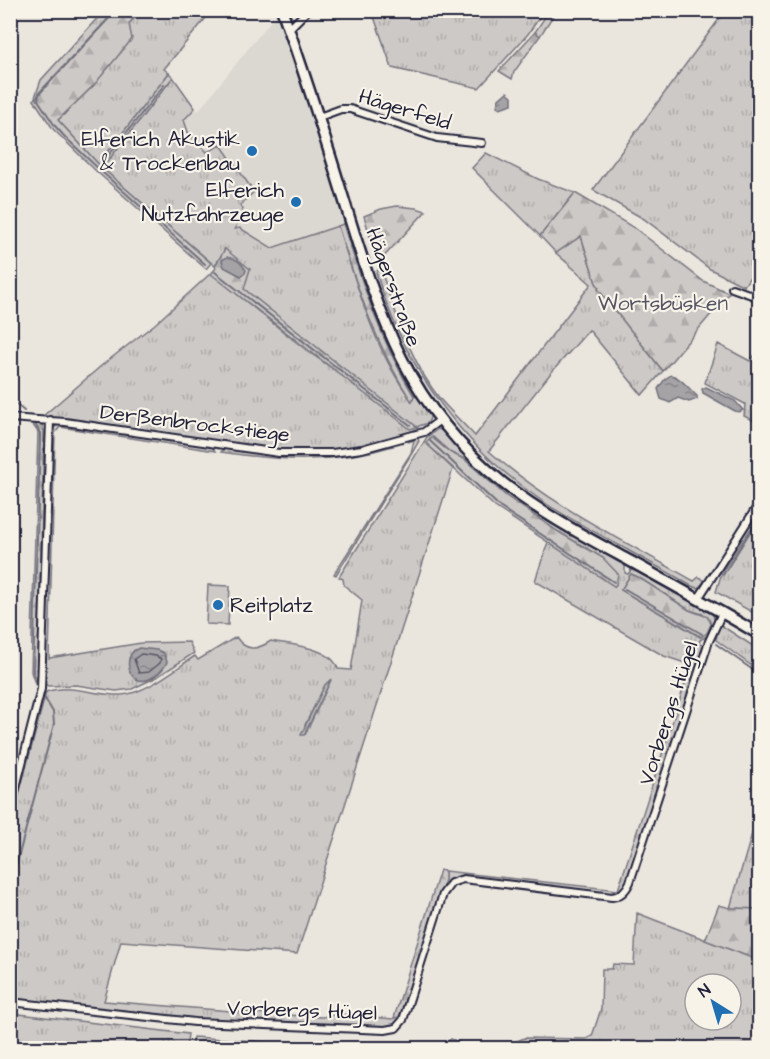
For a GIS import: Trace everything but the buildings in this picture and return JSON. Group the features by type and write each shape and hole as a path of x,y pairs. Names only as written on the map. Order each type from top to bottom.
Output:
{"main road":[{"name":"Hägerstraße","path":"282,10 319,117 386,329 410,376 440,420 482,465 529,502 579,533 759,635"}],"street":[{"path":"288,30 308,10"},
{"name":"Hägerfeld","path":"319,117 341,109 350,109 437,138 482,143"},
{"path":"732,288 759,298"},
{"name":"Derßenbrockstiege","path":"10,418 50,420 279,453 332,453 362,449 424,432 440,420"},
{"path":"10,810 41,689 50,420"},
{"path":"698,599 759,502"},
{"name":"Vorbergs Hügel","path":"10,1002 195,1022 385,1030 396,1028 402,1020 443,894 451,883 464,879 612,897 624,891 630,882 709,641 722,613"}],"shaded area":[{"path":"277,13 347,222 272,249 240,228 235,229 243,209 239,205 254,192 221,145 206,152 184,124 189,113 195,108 198,111"}],"green space":[{"path":"372,10 544,11 528,34 479,88 392,68"},
{"path":"98,11 111,11 112,15 34,100 41,80 101,14"},
{"path":"111,11 139,11 129,24 132,39 94,85 58,120 102,168 211,263 206,269 96,171 53,129 34,100 112,15"},
{"path":"139,11 202,11 205,19 164,69 169,73 104,157 107,162 173,77 195,108 184,120 188,132 207,152 221,145 254,192 240,205 243,209 235,229 240,228 272,248 338,226 377,339 387,361 412,401 414,396 391,354 373,312 343,224 346,223 381,327 403,373 431,415 428,423 403,435 368,446 344,450 287,451 43,416 101,366 155,324 211,273 306,350 416,427 244,289 225,249 215,266 102,168 58,120 94,85"},
{"path":"549,11 556,11 540,36 535,32"},
{"path":"725,11 759,11 759,263 744,286 710,269 644,219 593,190"},
{"path":"535,32 540,36 514,72 512,79 499,71"},
{"path":"169,73 173,77 104,163 104,157"},
{"path":"486,153 538,179 575,193 540,236 472,168"},
{"name":"Wortsbüsken","path":"575,193 636,229 703,281 729,293 663,371 598,289 581,236 556,253 540,236"},
{"path":"397,206 426,211 378,263 364,216"},
{"path":"343,224 382,333 414,396 412,402 388,359 369,316 338,226"},
{"path":"581,236 598,289 663,371 642,395 589,330 550,374 489,451 537,488 588,521 694,581 699,577 705,581 698,588 552,508 512,479 485,455 439,402 419,372 388,307 376,272 380,268 412,353 429,384 444,404 475,436 591,284 556,253"},
{"path":"225,249 250,269 244,289 417,427 410,429 211,274"},
{"path":"718,344 750,361 759,350 759,423 744,416 745,404 705,383"},
{"path":"38,422 44,431 38,674 35,684 31,672 38,432 32,424"},
{"path":"61,423 212,447 215,451 60,427 55,433 49,658 141,643 189,642 194,653 157,677 132,689 116,691 76,685 48,686 44,683 53,428"},
{"path":"438,429 441,430 482,471 504,489 551,522 625,565 625,573 628,574 631,570 636,571 713,614 714,620 709,635 700,640 699,644 705,646 626,885 619,891 610,893 460,877 451,879 444,888 401,1019 389,1028 196,1020 11,1000 11,825 46,692 75,689 111,695 130,694 160,680 195,656 198,660 236,637 244,645 252,648 271,641 309,648 328,656 338,669 351,670 362,600 344,585 343,579 339,577 427,437","holes":["433,437 451,453 464,459 506,496 557,531 603,558 614,586 548,542 535,581 664,656 691,665 618,890 445,871 445,880 402,1009 399,1016 393,1019 341,1014 322,1017 269,1014 104,1001 121,941 297,954 453,469 426,443","631,574 689,610 703,614 700,637 621,590","331,680 305,735 305,725 325,685"]},
{"path":"417,437 419,441 412,453 336,575 334,574 411,453 414,440 408,442"},
{"path":"431,437 451,453 464,459 506,496 557,531 603,558 618,574 616,585 614,586 495,507 426,443"},
{"path":"390,444 393,446 350,456 307,459 221,452 224,449 267,454 328,455"},
{"path":"759,516 759,616 716,592 722,572"},
{"path":"631,574 689,610 708,617 711,624 707,633 701,637 621,590"},
{"name":"Reitplatz","path":"208,585 230,586 228,625 206,624"},
{"path":"719,624 759,650 759,671 716,640"},
{"path":"331,679 304,735 301,735 325,685"},
{"path":"759,810 759,909 730,908"},
{"path":"440,870 445,871 445,880 402,1009 399,1016 394,1018"},
{"path":"719,905 730,908 759,909 759,951 755,959 705,940"},
{"path":"637,913 755,959 759,951 759,1048 501,1048 524,1038 586,1039 592,1036 601,1009 602,969 612,969 613,964 634,965"},
{"path":"11,1013 188,1034 186,1048 11,1048"},
{"path":"193,1037 354,1048 191,1048"}],"water":[{"path":"507,92 512,96 512,104 500,108 497,106 499,99"},
{"path":"227,257 240,263 246,270 245,273 241,276 224,267 222,260"},
{"path":"671,375 685,384 697,396 697,399 689,402 678,398 670,403 661,399 658,389"},
{"path":"706,387 735,401 743,410 735,411 703,393 702,389"},
{"path":"139,648 164,653 167,662 165,666 150,679 136,679 130,672 129,658"},
{"path":"451,1039 466,1048 443,1048 443,1044"}],"waterway":[{"path":"110,10 110,17 39,93 38,100 65,137 205,264"},
{"path":"104,161 164,85"},
{"path":"215,272 410,425"},
{"path":"10,399 24,411"},
{"path":"35,424 40,433 40,439 33,672 35,680"},
{"path":"429,440 501,508 614,582"},
{"path":"723,575 760,516"},
{"path":"625,589 702,634"},
{"path":"716,644 760,675"},
{"path":"10,888 54,724 53,712 44,697"}],"place":[{"name":"Elferich Akustik & Trockenbau","path":"252,151"},
{"name":"Elferich Nutzfahrzeuge","path":"296,202"},
{"name":"Reitplatz","path":"218,605"}]}
